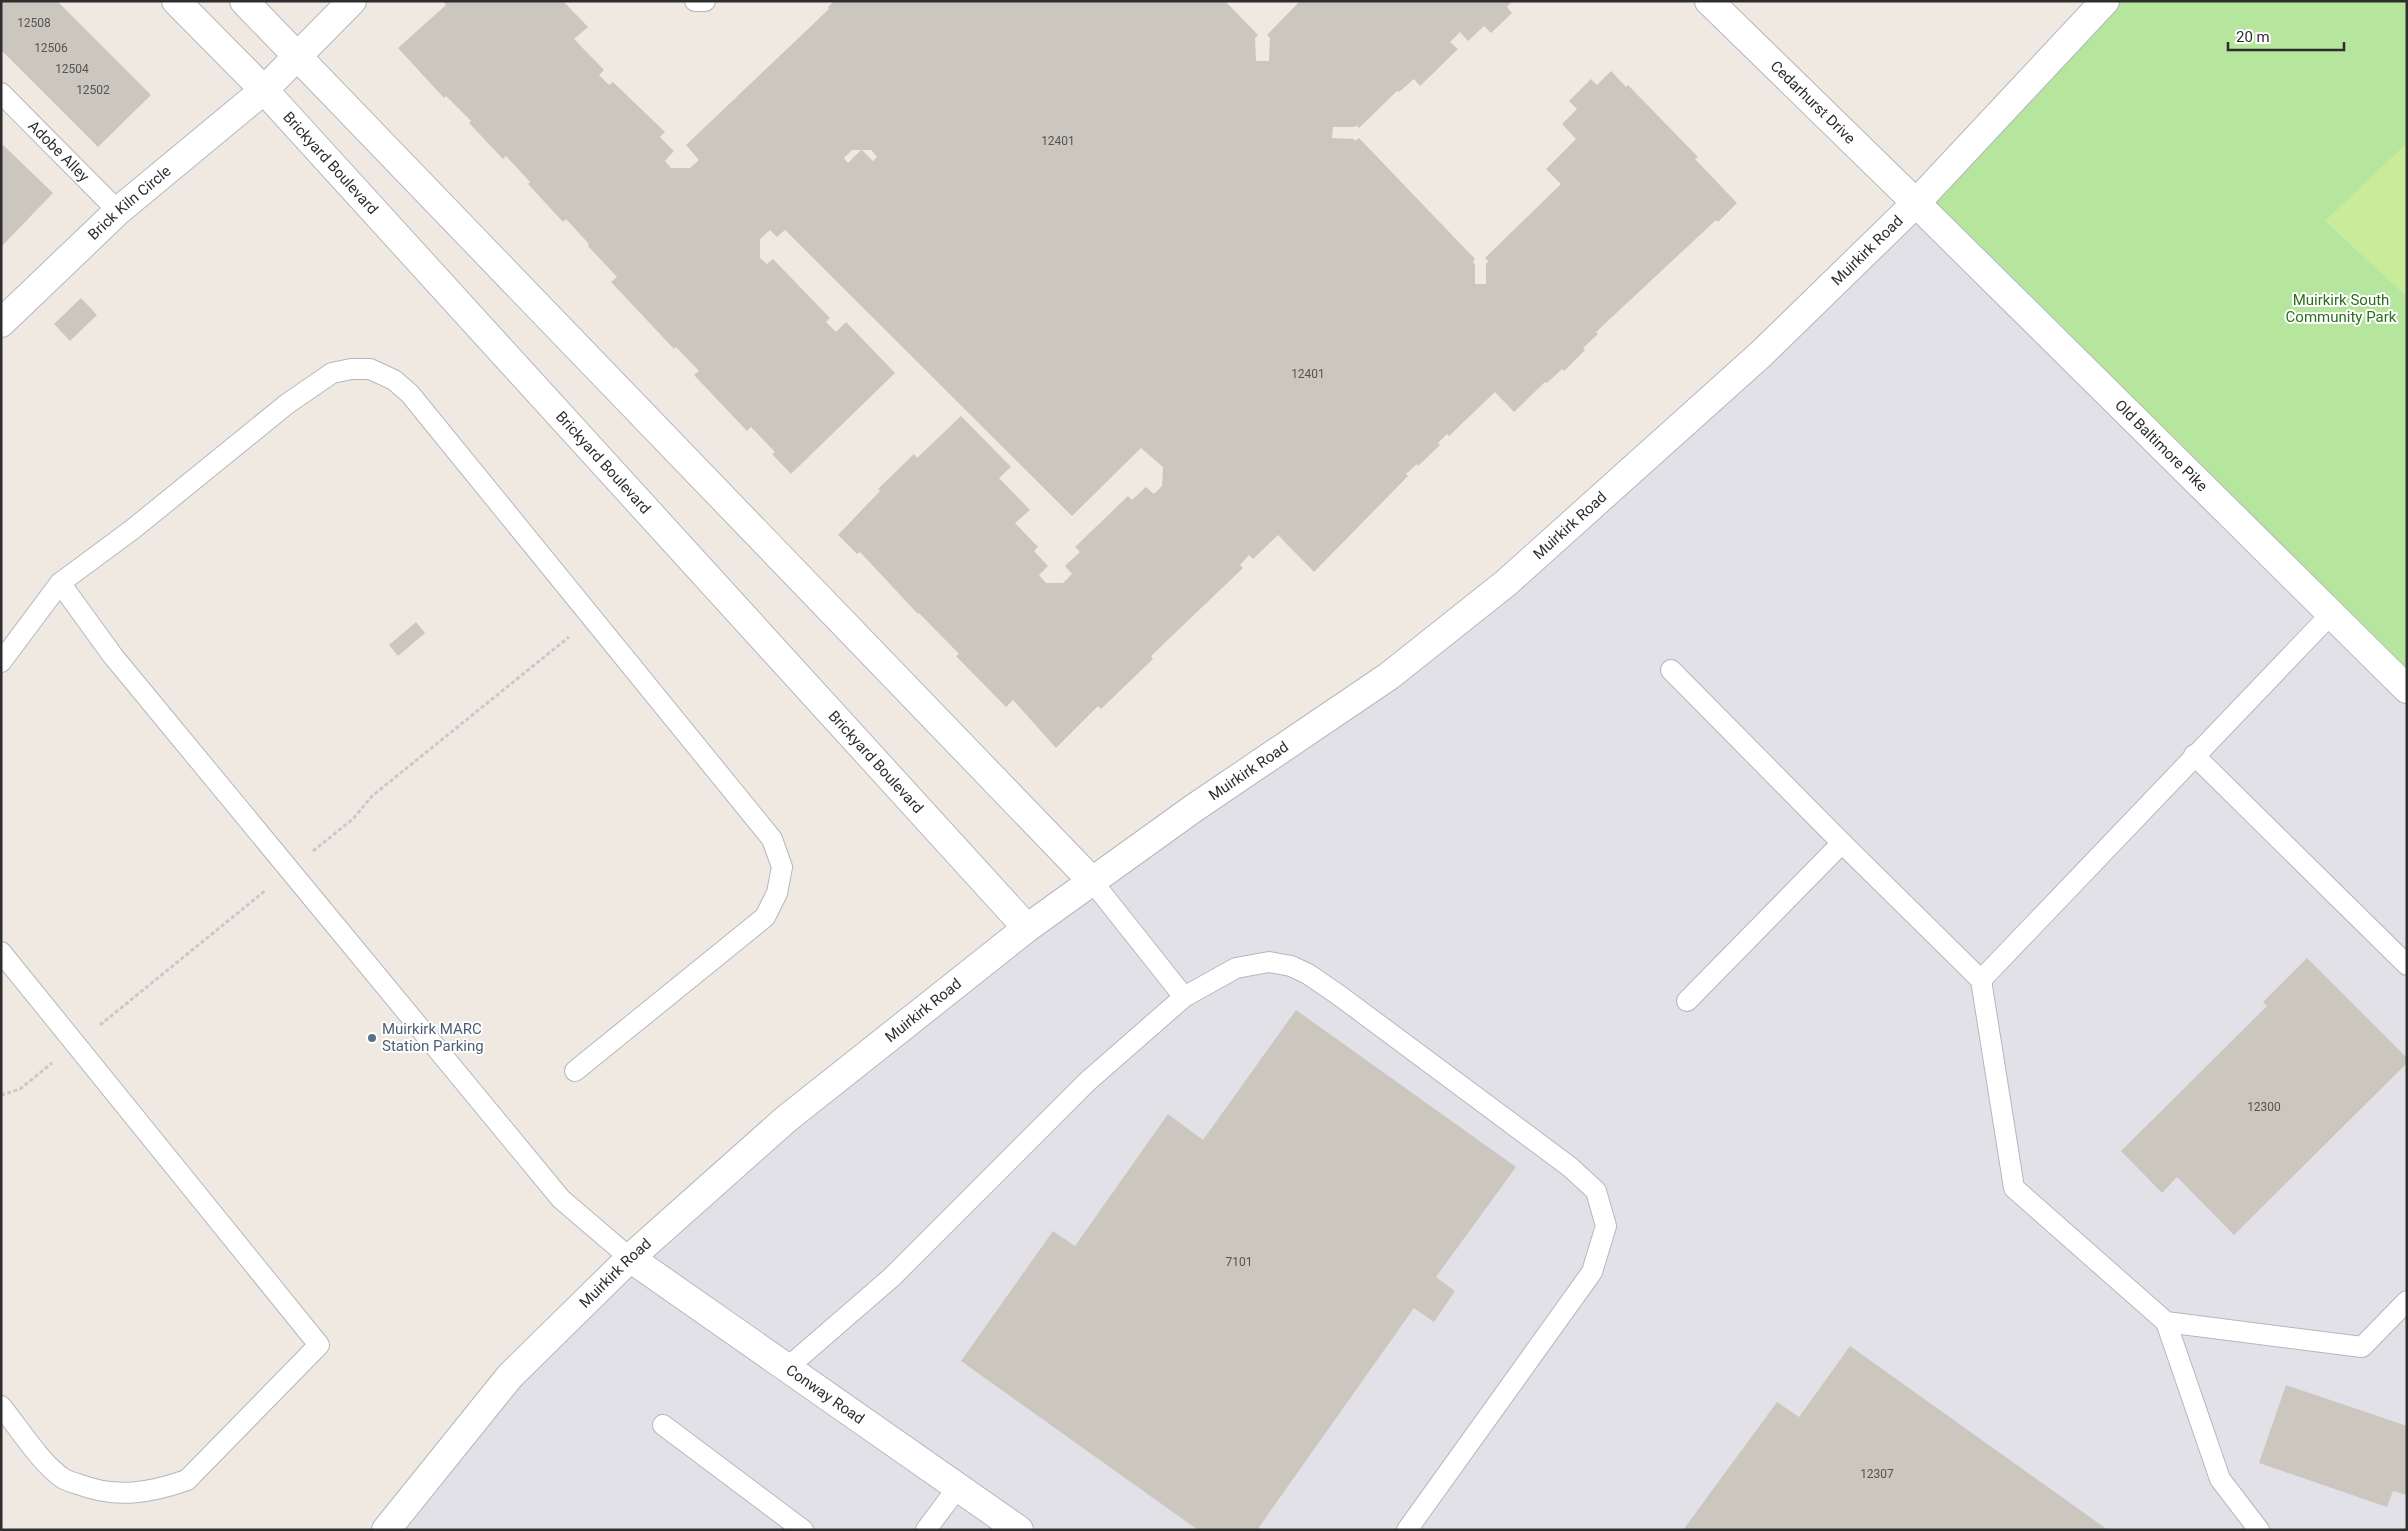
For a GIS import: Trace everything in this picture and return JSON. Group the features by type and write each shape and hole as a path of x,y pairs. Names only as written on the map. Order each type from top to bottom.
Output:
{"street":[{"name":"Brickyard Boulevard","path":"176,1 264,90 1027,928"},
{"path":"244,1 1092,881"},
{"name":"Brick Kiln Circle","path":"1,324 118,211 264,90 352,1"},
{"name":"Cedarhurst Drive","path":"1709,1 1916,203"},
{"name":"Muirkirk Road","path":"386,1530 510,1376 630,1258 785,1120 1027,928 1194,808 1389,676 1506,584 1761,354 1916,203 2105,1"},
{"name":"Old Baltimore Pike","path":"1916,203 2407,689"},
{"name":"Conway Road","path":"630,1258 1019,1530"}],"lane":[{"path":"695,1 705,1"},
{"name":"Adobe Alley","path":"1,92 118,211"},
{"path":"1,662 60,583 133,529 288,404 332,373 351,369 370,369 394,380 410,394 772,839 782,867 777,893 765,917 575,1071"},
{"path":"60,583 120,664 561,1199 630,1258"},
{"path":"1981,980 2194,755 2331,614"},
{"path":"1672,670 1842,843 1981,980 2014,1188 2166,1322 2220,1479 2259,1530"},
{"path":"2194,755 2407,966"},
{"path":"1687,1001 1842,843"},
{"path":"1092,881 1184,997"},
{"path":"1,952 319,1345 187,1480 159,1490 126,1495 88,1488 64,1479 42,1458 1,1406"},
{"path":"787,1368 892,1278 1088,1081 1184,997 1236,968 1269,962 1291,966 1308,974 1570,1167 1596,1191 1606,1226 1592,1272 1407,1530"},
{"path":"2166,1322 2362,1347 2407,1301"},
{"path":"663,1425 803,1530"},
{"path":"926,1530 958,1487"}],"shaded area":[{"path":"1916,203 2407,687 2407,1530 386,1530 422,1482 785,1120 1506,583"}],"green space":[{"name":"Muirkirk South Community Park","path":"2099,1 2407,1 2407,689 1916,203"},
{"path":"2407,143 2407,297 2325,221"}],"building":[{"path":"1,1 57,1 151,95 98,147 1,50"},
{"path":"443,1 563,1 588,27 574,39 604,70 599,75 609,85 613,82 665,132 660,137 674,151 665,161 671,168 690,168 699,160 686,145 829,9 828,7 834,1 1225,1 1258,35 1255,38 1256,61 1269,61 1270,38 1267,35 1300,1 1512,1 1507,7 1512,13 1491,33 1484,26 1468,41 1460,32 1450,42 1458,49 1420,86 1414,79 1399,92 1397,91 1359,128 1356,125 1355,127 1333,127 1332,138 1354,139 1355,141 1359,138 1475,259 1473,262 1475,265 1475,284 1486,284 1486,263 1489,262 1485,258 1561,184 1546,169 1576,139 1562,124 1577,109 1569,101 1591,79 1597,85 1611,71 1626,87 1628,85 1698,157 1695,159 1737,203 1718,222 1716,220 1596,332 1598,334 1583,348 1585,350 1564,371 1562,369 1547,383 1545,382 1514,412 1495,392 1449,436 1447,434 1438,443 1440,445 1418,466 1417,464 1406,474 1408,476 1314,572 1278,535 1253,559 1249,555 1240,565 1243,568 1151,656 1153,659 1101,709 1098,706 1056,748 1013,700 1006,707 956,656 959,654 918,614 860,552 857,554 838,535 880,491 878,489 914,454 917,458 961,416 1011,467 999,478 1030,510 1015,523 1038,547 1034,551 1048,566 1039,575 1046,583 1063,583 1072,574 1065,566 1080,552 1075,547 1128,496 1132,500 1146,487 1154,494 1162,486 1163,467 1141,448 1072,516 785,230 777,237 770,230 760,239 760,258 767,264 773,259 830,318 826,322 836,332 846,322 895,373 791,474 772,454 775,452 751,427 747,431 694,375 699,371 676,347 674,349 611,282 617,277 566,219 563,222 528,184 530,182 506,156 503,159 469,123 471,121 446,96 444,98 398,48 446,5","holes":["852,150 861,150 848,163 844,158","862,150 871,150 877,157 873,161"]},
{"path":"3,145 53,193 1,247 1,146"},
{"path":"81,298 97,315 70,341 54,324"},
{"path":"416,622 425,633 398,656 389,645"},
{"path":"2307,958 2407,1058 2407,1063 2234,1235 2177,1177 2162,1193 2121,1151 2267,1006 2263,1002"},
{"path":"1296,1010 1516,1167 1436,1277 1455,1291 1434,1322 1414,1308 1257,1530 1198,1530 961,1361 1053,1231 1075,1246 1168,1114 1203,1140"},
{"path":"1850,1346 2108,1530 1683,1530 1777,1402 1799,1417"},
{"path":"2286,1385 2407,1426 2407,1495 2393,1491 2387,1507 2259,1463"}],"place":[{"name":"Muirkirk MARC Station Parking","path":"372,1038"}]}
